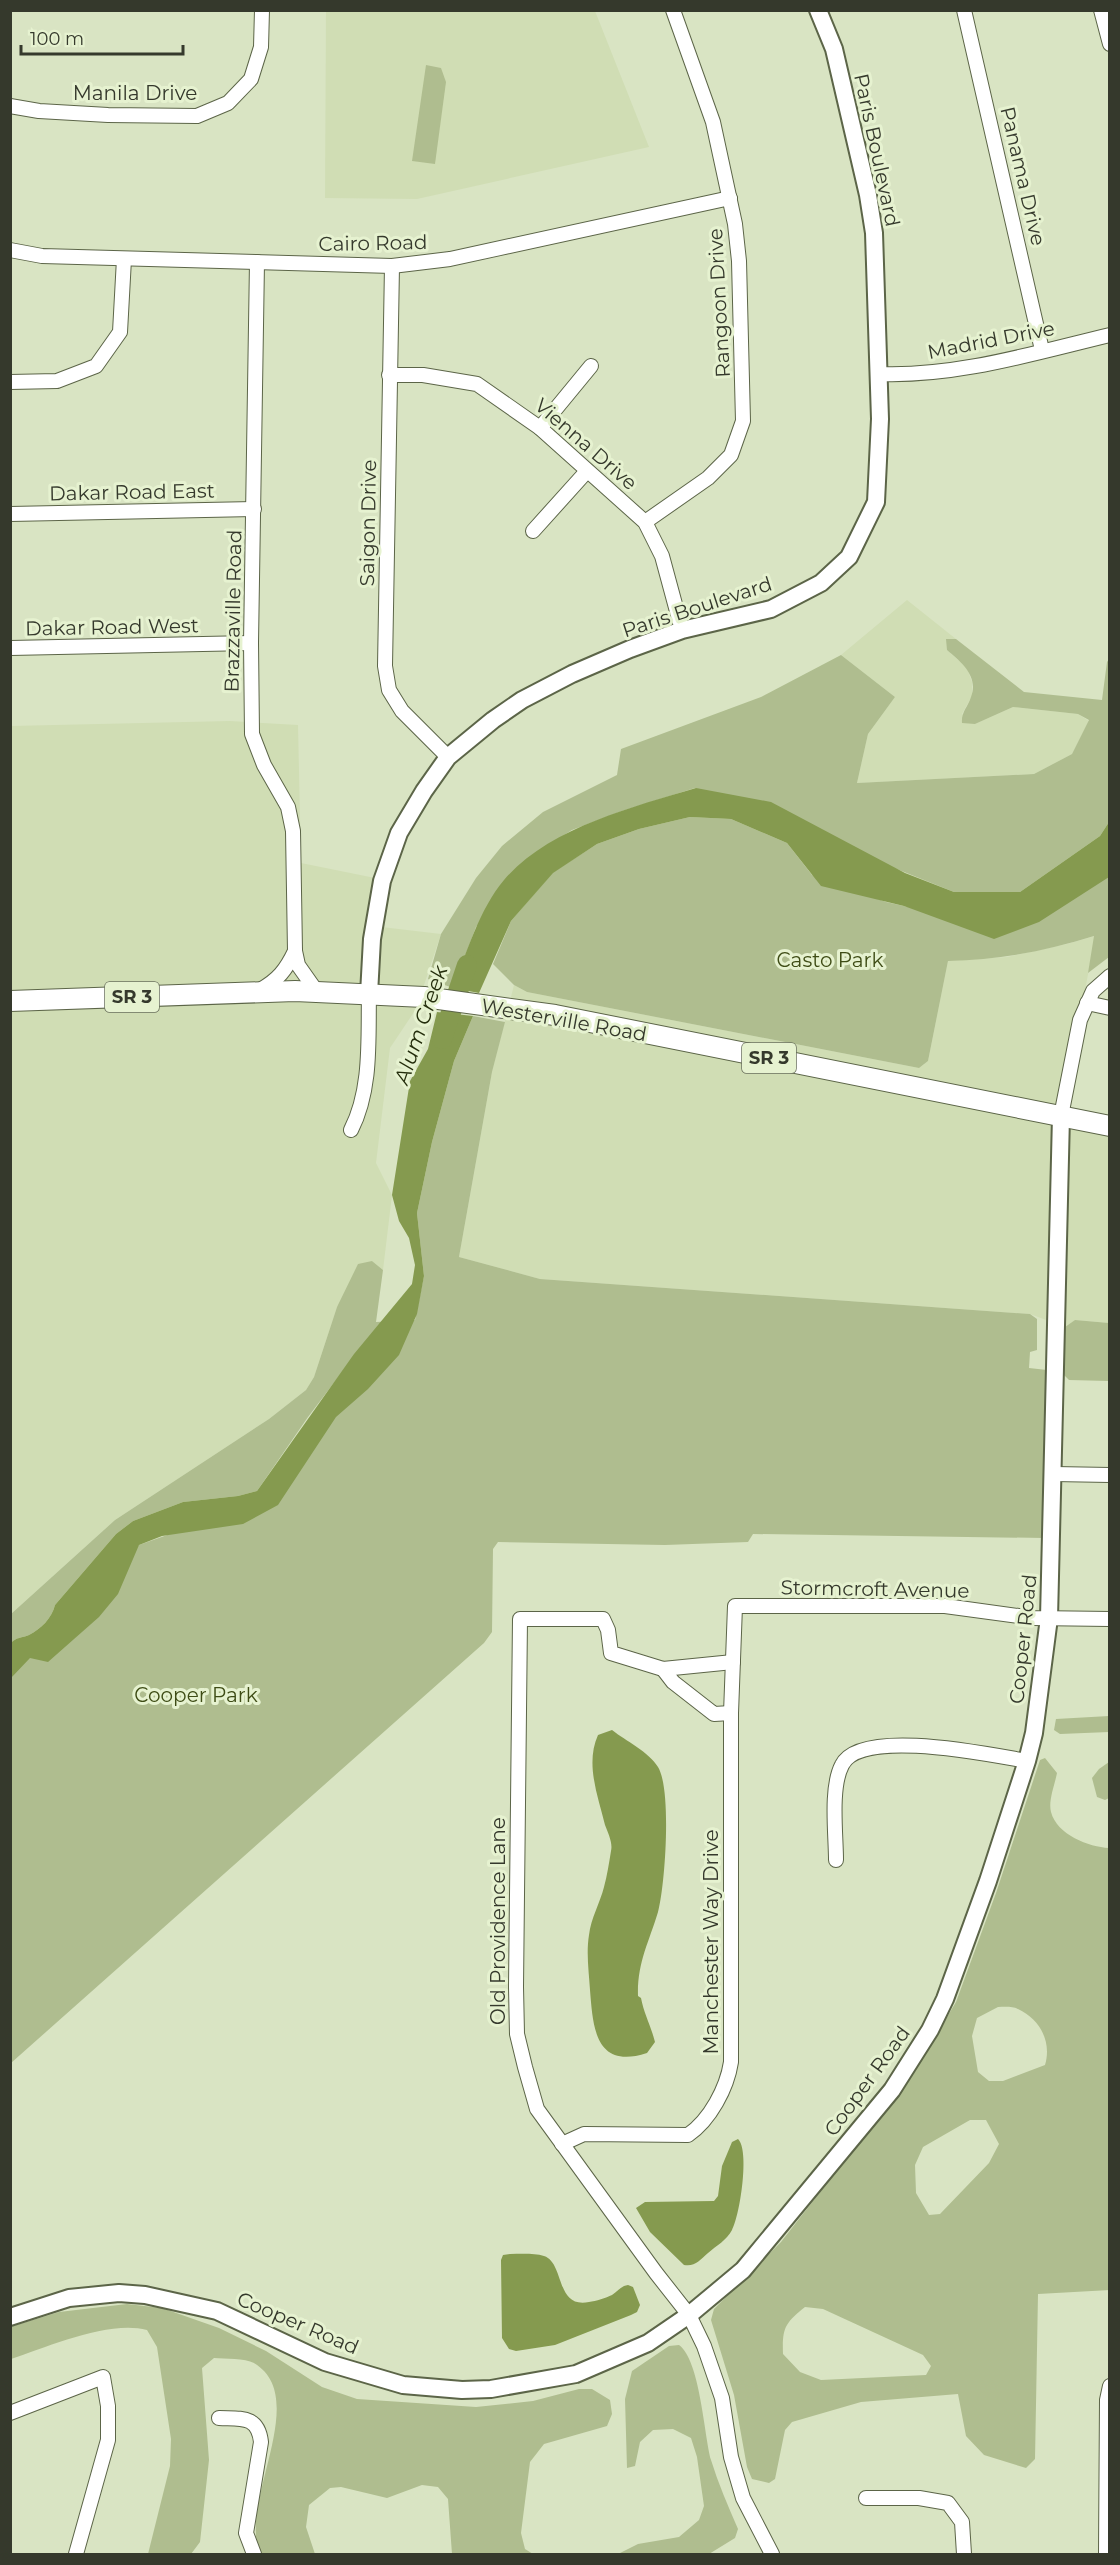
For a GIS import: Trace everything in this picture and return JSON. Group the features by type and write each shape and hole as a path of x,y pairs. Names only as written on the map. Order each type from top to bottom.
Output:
{"main road":[{"name":"Westerville Road","path":"10,1001 317,992 424,997 555,1015 1110,1126"}],"street":[{"name":"Manila Drive","path":"10,106 39,111 108,115 197,116 228,103 251,79 261,47 262,10"},
{"name":"Rangoon Drive","path":"645,522 708,478 731,455 743,421 739,261 730,198 713,122 673,10"},
{"name":"Paris Boulevard","path":"369,994 372,939 382,881 399,833 423,791 448,757 493,720 522,700 572,674 682,630 771,609 821,583 849,557 876,502 880,419 874,233 868,195 834,49 818,10"},
{"name":"Panama Drive","path":"964,10 1042,350"},
{"path":"1101,10 1110,44"},
{"name":"Cairo Road","path":"10,250 42,256 392,266 450,259 730,198"},
{"path":"10,382 57,381 96,366 120,332 124,259"},
{"name":"Brazzaville Road","path":"257,262 251,643 252,734 264,765 288,807 293,831 295,951 298,965 317,992"},
{"name":"Saigon Drive","path":"392,266 385,666 389,690 402,711 448,757"},
{"name":"Madrid Drive","path":"879,374 909,375 953,371 1110,335"},
{"path":"540,428 591,366"},
{"name":"Vienna Drive","path":"390,375 423,375 477,384 540,428 645,522 662,556 682,630"},
{"path":"533,531 587,471"},
{"name":"Dakar Road East","path":"10,514 254,509"},
{"name":"Dakar Road West","path":"10,648 251,643"},
{"path":"254,994 278,979 287,968 295,951"},
{"path":"1061,1116 1080,1020 1093,991 1110,976"},
{"path":"351,1130 361,1110 365,1089 369,994"},
{"path":"1087,1003 1110,1008"},
{"name":"Cooper Road","path":"10,2317 69,2298 119,2293 146,2295 217,2311 337,2366 403,2385 462,2390 491,2389 576,2374 648,2343 689,2315 743,2270 892,2090 930,2030 945,1999 988,1881 1027,1761 1034,1733 1049,1618 1061,1116"},
{"path":"1054,1474 1110,1475"},
{"name":"Stormcroft Avenue","path":"735,1606 945,1606 1049,1618 1110,1618"},
{"name":"Manchester Way Drive","path":"562,2144 584,2134 688,2135 700,2127 729,2080 731,2062 731,1713 735,1606"},
{"name":"Old Providence Lane","path":"663,1669 611,1653 608,1630 603,1619 520,1619 516,1987 518,2034 537,2109 689,2315 704,2346 722,2398 731,2457 742,2499 772,2554"},
{"path":"663,1669 733,1662"},
{"path":"663,1669 673,1682 714,1714 731,1713"},
{"path":"836,1860 836,1781 843,1763 857,1750 876,1747 940,1746 1027,1761"},
{"path":"10,2413 103,2377 108,2406 108,2440 76,2554"},
{"path":"1106,2554 1107,2400 1110,2386"},
{"path":"219,2418 248,2420 260,2433 261,2442 246,2533 254,2554"},
{"path":"866,2498 919,2498 948,2503 962,2523 964,2554"}],"shaded area":[{"path":"326,11 595,11 649,147 417,199 325,198"},
{"path":"907,600 956,639 947,640 947,650 967,668 972,682 972,696 962,714 975,724 1013,707 1078,714 1089,721 1072,754 1034,774 857,783 868,734 895,697 841,655"},
{"path":"230,721 298,725 301,863 380,879 373,926 441,934 416,1009 390,1048 376,1163 392,1195 383,1270 372,1261 337,1307 314,1377 306,1390 269,1419 115,1520 11,1614 11,726"},
{"path":"696,788 771,802 905,873 954,892 1020,892 1100,836 1109,822 1109,877 1039,922 994,939 904,906 821,886 787,843 731,819 690,817 639,829 597,844 553,873 511,921 479,993 453,988 474,932 495,891 522,862 567,833 619,812"},
{"path":"1095,936 1062,1116 1109,1126 1109,1323 1075,1320 1065,1327 1030,1314 540,1279 459,1257 492,1072 514,985 527,992 919,1068 928,1061 948,961 1007,957"},
{"path":"437,1012 473,1016 454,1061 432,1142 417,1213 424,1276 417,1314 399,1355 368,1389 336,1417 278,1505 243,1524 162,1536 139,1545 118,1594 99,1617 48,1662 30,1658 11,1678 11,1643 38,1630 49,1619 55,1605 116,1534 133,1521 183,1502 238,1496 257,1491 354,1354 412,1284 415,1265 409,1238 399,1221 392,1195 410,1081 428,1049"},
{"path":"612,1730 654,1762 662,1779 665,1796 666,1838 661,1899 644,1953 638,1984 638,1996 641,1998 655,2042 647,2053 630,2057 617,2056 600,2042 593,2018 588,1963 590,1929 604,1887 611,1848 594,1780 594,1746 598,1735"},
{"path":"738,2139 742,2145 743,2169 741,2198 732,2230 724,2240 697,2262 684,2265 650,2232 636,2208 645,2202 714,2201 718,2196 722,2166 732,2142"},
{"path":"503,2255 540,2255 551,2260 565,2292 571,2299 578,2302 604,2298 628,2285 633,2287 640,2305 637,2312 631,2315 555,2345 516,2351 509,2349 502,2338 501,2260"}],"green space":[{"path":"426,65 441,68 446,82 435,164 412,161"},
{"path":"946,639 956,639 1024,692 1102,700 1109,659 1109,822 1100,836 1020,892 954,892 695,788 622,811 572,830 536,853 476,927 453,988 428,979 441,934 476,878 502,846 543,812 617,775 621,749 761,697 841,655 895,697 868,734 857,783 1034,774 1072,754 1089,720 1078,714 1013,707 975,724 962,723 971,697 973,682 967,670 947,650"},
{"name":"Casto Park","path":"690,817 731,819 787,843 812,875 886,902 998,927 1109,830 1109,957 1088,973 1094,936 1022,954 948,961 928,1061 919,1068 527,992 514,985 493,964 511,921 552,873 597,844 639,829"},
{"name":"Cooper Park","path":"473,1016 505,1022 492,1072 459,1257 540,1279 1030,1314 1037,1319 1037,1350 1030,1352 1029,1368 1047,1370 1044,1538 753,1534 748,1542 665,1545 498,1542 493,1549 492,1632 484,1643 11,2063 11,1670 139,1545 255,1504 367,1339 308,1417 257,1491 238,1496 183,1502 133,1521 116,1534 55,1605 49,1619 38,1630 11,1643 11,1614 115,1520 269,1419 306,1390 314,1377 337,1307 358,1264 372,1261 383,1270 376,1322 415,1320 424,1276 417,1213 432,1142 454,1061"},
{"path":"1075,1320 1109,1323 1109,1381 1069,1380 1063,1374 1065,1327"},
{"path":"1109,1716 1109,1732 1060,1734 1054,1730 1056,1719"},
{"path":"1045,1758 1057,1773 1050,1808 1054,1820 1075,1838 1092,1845 1109,1848 1110,2290 1038,2294 1035,2459 1026,2468 984,2455 966,2436 958,2394 861,2402 792,2422 785,2430 775,2479 769,2483 752,2479 747,2467 734,2395 711,2320 714,2309 781,2242 914,2072 956,2002 996,1893 1040,1760","holes":["998,2007 1018,2009 1026,2013 1038,2025 1047,2048 1045,2065 1003,2081 989,2081 978,2072 972,2036 977,2018","970,2120 986,2120 999,2144 989,2163 940,2214 929,2215 916,2193 915,2165 923,2147","805,2307 823,2309 923,2355 931,2366 926,2375 821,2380 800,2372 783,2354 784,2332 789,2322"]},
{"path":"1109,1762 1109,1798 1105,1800 1097,1797 1092,1778"},
{"path":"127,2304 162,2308 219,2328 266,2351 322,2387 357,2399 476,2407 533,2401 579,2389 592,2389 610,2400 612,2414 607,2426 544,2444 530,2462 521,2533 525,2549 533,2554 452,2554 448,2499 438,2487 422,2485 387,2498 341,2487 330,2488 309,2505 306,2527 315,2554 260,2554 256,2532 258,2507 276,2425 276,2400 270,2379 254,2363 240,2359 214,2358 202,2368 209,2460 200,2542 191,2554 148,2554 170,2466 171,2439 157,2347 147,2330 114,2329 78,2336 11,2359 10,2327 59,2312"},
{"path":"679,2345 686,2353 697,2381 711,2460 738,2529 735,2538 709,2554 618,2554 638,2544 679,2537 699,2520 704,2506 697,2457 691,2438 673,2429 653,2430 640,2442 635,2466 627,2468 625,2399 632,2371 669,2346"}],"waterway":[{"name":"Alum Creek","path":"442,1039 467,965"}]}
